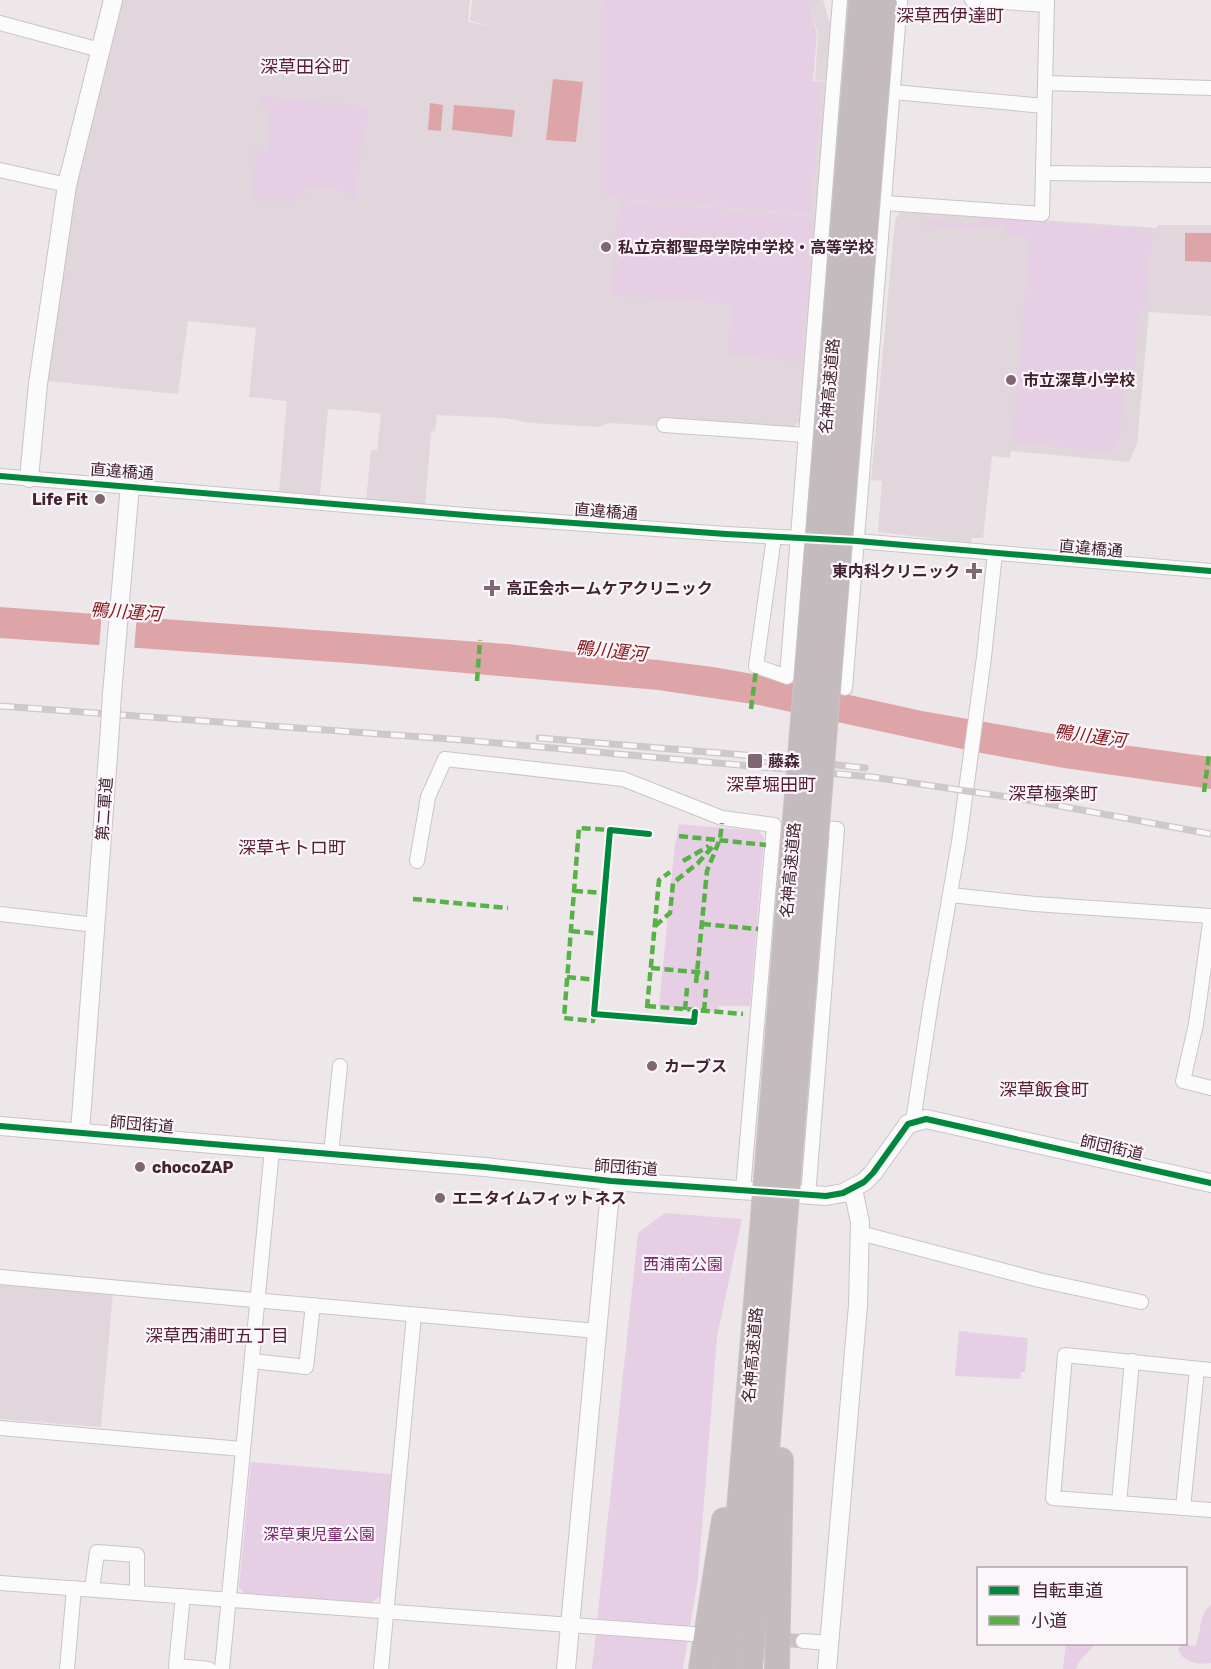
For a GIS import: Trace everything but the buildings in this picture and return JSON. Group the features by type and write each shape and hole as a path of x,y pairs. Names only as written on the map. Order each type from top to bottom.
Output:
{"highway":[{"name":"名神高速道路","path":"750,1669 780,1283 774,1218 861,0"},
{"name":"名神高速道路","path":"726,1669 755,1318 774,1218 884,0"},
{"path":"777,1669 781,1481 780,1283"},
{"path":"701,1669 755,1318"}],"street":[{"path":"29,478 38,384 67,184 113,0"},
{"path":"774,537 756,666 787,677 840,0"},
{"path":"845,688 900,0"},
{"path":"885,203 1042,214 1047,3 972,0"},
{"path":"0,23 100,50"},
{"path":"1045,82 1211,88"},
{"path":"893,92 1044,106"},
{"path":"0,170 67,184"},
{"path":"1043,173 1211,175"},
{"path":"664,425 806,435"},
{"name":"直違橋通","path":"0,476 130,485 489,517 856,541 1211,571"},
{"name":"第二軍道","path":"80,1132 118,612 130,485"},
{"path":"914,1121 931,1004 960,842 995,553"},
{"path":"417,861 428,797 445,759 623,779 722,818 837,830 808,1196"},
{"path":"742,1190 774,825"},
{"path":"951,895 1035,904 1211,916 1196,1024 1183,1081 1211,1088"},
{"path":"0,914 95,925"},
{"path":"331,1154 340,1066"},
{"name":"師団街道","path":"0,1126 611,1181 826,1196 853,1189 873,1173 908,1124 926,1119 1211,1183"},
{"path":"222,1669 272,1149"},
{"path":"566,1669 611,1181"},
{"path":"826,1669 858,1305 860,1233 858,1205 853,1189"},
{"path":"860,1233 1039,1280 1141,1302"},
{"path":"0,1277 597,1331"},
{"path":"253,1361 306,1367 313,1305"},
{"path":"381,1669 414,1315"},
{"path":"1211,1370 1065,1355 1053,1498 1211,1510"},
{"path":"1119,1503 1132,1361"},
{"path":"1183,1508 1197,1369"},
{"path":"0,1428 242,1449"},
{"path":"92,1589 96,1552 137,1555 137,1593"},
{"path":"0,1583 693,1634"},
{"path":"67,1669 74,1588"},
{"path":"183,1596 176,1666 209,1669"},
{"path":"803,1641 829,1643"}],"shaded area":[{"path":"122,0 470,0 468,22 493,26 470,21 472,0 823,0 831,28 826,81 815,80 818,34 811,8 817,34 813,81 826,82 801,420 789,431 659,420 657,426 609,423 599,427 531,423 504,418 437,415 435,431 431,432 425,505 366,500 371,450 377,450 381,414 357,411 328,409 320,495 279,492 287,401 249,397 256,328 188,321 178,394 48,381 75,190"},
{"path":"553,79 583,82 576,142 546,140"},
{"path":"430,103 443,105 441,131 428,130"},
{"path":"454,105 515,110 512,137 452,130"},
{"name":"市立深草小学校","path":"901,210 1157,228 1158,225 1211,225 1211,316 1149,312 1137,444 1129,462 1011,451 1010,458 992,456 983,538 972,538 971,543 878,532 882,481 871,480 895,220"},
{"path":"1185,233 1211,233 1211,262 1185,261"},
{"path":"0,607 507,644 713,667 922,711 1094,741 1211,757 1211,789 1064,768 976,752 759,705 658,690 362,664 0,638"},
{"path":"0,1281 113,1292 101,1427 0,1419"}],"green space":[{"path":"606,0 808,0 816,34 813,82 822,83 811,214 603,197 601,186 601,4 605,4"},
{"path":"260,96 368,107 365,138 361,144 357,198 353,198 348,191 309,188 295,201 252,200 256,151 267,151 270,107 258,105"},
{"path":"619,201 814,217 801,361 728,355 731,304 611,295"},
{"path":"979,217 1153,230 1145,306 1138,314 1134,383 1125,383 1119,440 1109,452 1012,442 1030,237 1005,234 1004,227 981,226 980,230 925,225 926,221 977,224"},
{"path":"679,824 759,831 764,838 750,1006 719,1006 718,1012 659,1006 674,851"},
{"name":"西浦南公園","path":"665,1213 742,1219 717,1337 698,1578 683,1669 592,1669 638,1233"},
{"path":"959,1331 1028,1338 1025,1372 1021,1372 1020,1379 955,1376"},
{"name":"深草東児童公園","path":"251,1462 391,1474 380,1596 370,1604 246,1596 239,1587"},
{"path":"1211,1605 1211,1663 1201,1664 1187,1660 1178,1649 1181,1645 1195,1646 1207,1609"},
{"path":"1066,1645 1094,1645 1079,1662 1076,1669 1063,1669"}],"pier":[{"path":"102,612 137,615 134,651 99,648"}],"tunnel":[{"path":"746,1638 803,1641"}],"railway":[{"path":"0,706 463,740 872,777 1022,799 1211,834"},
{"path":"539,738 756,756 865,768"}],"marked path":[{"path":"477,681 480,640"},
{"path":"751,709 756,670"},
{"path":"1204,792 1209,754"},
{"path":"696,983 707,871 720,839 722,823"},
{"path":"594,1014 593,1021 564,1018 579,828 610,830"},
{"path":"679,836 766,845"},
{"path":"655,926 670,913 673,883 698,863 714,845"},
{"path":"683,861 709,846"},
{"path":"647,1008 659,880 670,872"},
{"path":"574,891 605,893"},
{"path":"413,899 508,908"},
{"path":"702,924 758,929"},
{"path":"571,931 601,934"},
{"path":"651,968 707,973 706,984"},
{"path":"567,977 597,980"},
{"path":"685,1010 687,988"},
{"path":"704,1011 706,989"},
{"path":"647,1006 743,1014"}],"cycle path":[{"path":"0,476 489,517 857,541 1211,571"},
{"path":"649,834 610,830 594,1014 694,1022 695,1012"},
{"path":"0,1126 485,1167 611,1181 826,1196 843,1193 864,1182 908,1124 926,1119 1211,1183"}],"place":[{"name":"私立京都聖母学院中学校・高等学校","path":"606,247"},
{"name":"市立深草小学校","path":"1011,380"},
{"name":"Life Fit","path":"100,499"},
{"name":"東内科クリニック","path":"974,571"},
{"name":"高正会ホームケアクリニック","path":"492,588"},
{"name":"藤森","path":"755,761"},
{"name":"カーブス","path":"652,1066"},
{"name":"chocoZAP","path":"140,1167"},
{"name":"エニタイムフィットネス","path":"440,1198"}],"district":[{"name":"深草西伊達町","path":"950,16"},
{"name":"深草田谷町","path":"305,67"},
{"name":"深草堀田町","path":"771,785"},
{"name":"深草極楽町","path":"1053,794"},
{"name":"深草キトロ町","path":"292,848"},
{"name":"深草飯食町","path":"1044,1090"},
{"name":"深草西浦町五丁目","path":"217,1336"}],"water label":[{"name":"鴨川運河","path":"126,612"},
{"name":"鴨川運河","path":"611,651"},
{"name":"鴨川運河","path":"1090,736"}]}
